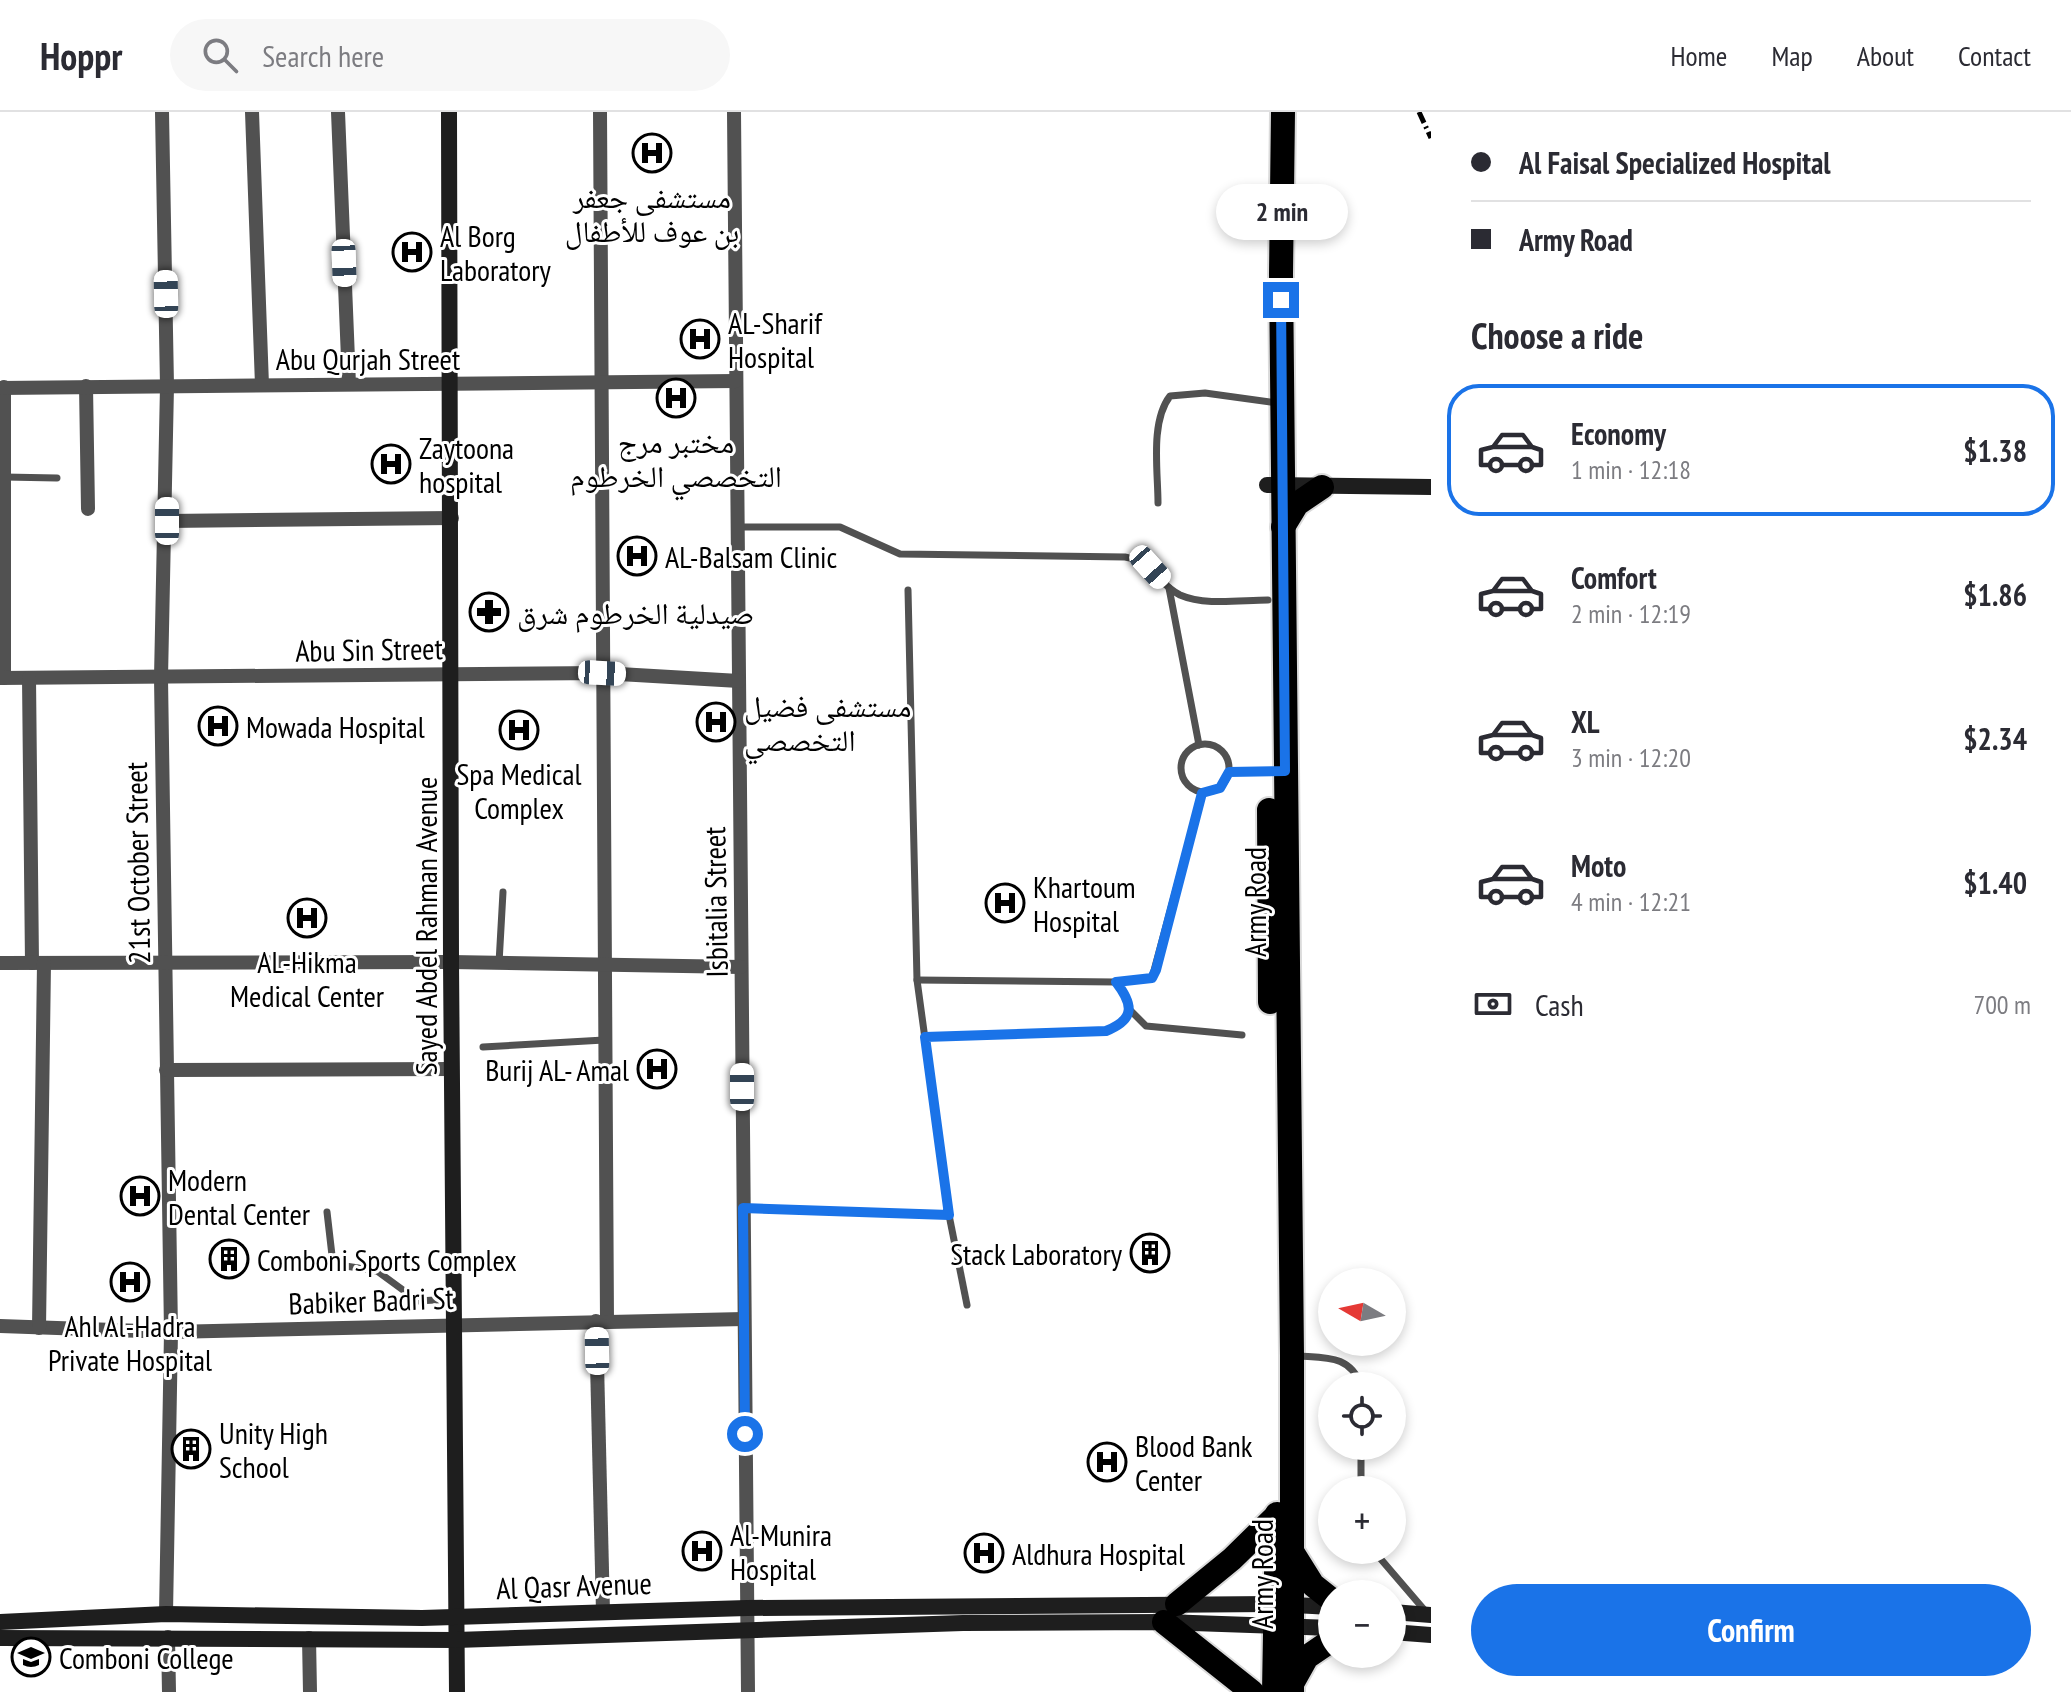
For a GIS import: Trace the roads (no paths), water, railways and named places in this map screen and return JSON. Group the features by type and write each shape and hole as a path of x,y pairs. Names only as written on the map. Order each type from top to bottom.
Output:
{"highway":[{"name":"Army Road","path":"1267,112 1275,402 1283,457 1275,485 1283,528 1277,771 1281,1196 1277,1515 1286,1690"},
{"name":"Army Road","path":"1277,771 1268,600 1275,485 1283,112"},
{"path":"1281,142 1290,112"},
{"path":"1283,457 1297,474 1322,487 1297,504 1283,528"},
{"name":"Army Road","path":"1281,1196 1292,1355 1293,1553 1284,1614"},
{"path":"1252,1692 1171,1613 1277,1515"},
{"path":"1293,1553 1318,1589"},
{"path":"1286,1690 1307,1657 1318,1650"}],"main road":[{"name":"Sayed Abdel Rahman Avenue","path":"449,112 457,1692"},
{"path":"1275,485 1431,487"},
{"name":"Al Qasr Avenue","path":"0,1622 166,1614 303,1618 747,1608 1284,1614"},
{"path":"1284,1614 1318,1609"},
{"name":"Al Qasr Avenue","path":"0,1638 456,1640 1171,1613"},
{"path":"1406,1613 1430,1615"},
{"path":"1284,1614 1318,1624"},
{"path":"1406,1633 1431,1635"}],"street":[{"name":"21st October Street","path":"162,112 167,521 161,678 171,1332 166,1614"},
{"path":"252,112 262,385"},
{"path":"338,112 349,384"},
{"path":"600,112 603,1612"},
{"name":"Isbitalia Street","path":"734,112 748,1692"},
{"name":"Abu Qurjah Street","path":"2,388 736,381"},
{"path":"86,386 88,509"},
{"path":"2,388 2,678"},
{"path":"167,521 452,518"},
{"name":"Abu Sin Street","path":"2,678 602,673 739,681"},
{"path":"29,678 38,963 39,1328"},
{"path":"0,963 451,962 741,967"},
{"path":"166,1070 452,1069"},
{"name":"Babiker Badri St","path":"0,1326 171,1332 744,1319"},
{"path":"168,1637 169,1692"},
{"path":"309,1638 310,1692"}],"lane":[{"path":"1158,503 1159,426 1162,406 1170,396 1205,393 1275,402"},
{"path":"4,477 57,478"},
{"path":"738,527 840,527 900,554 1125,557 1139,559 1169,588 1192,599 1268,600"},
{"path":"1169,588 1199,745"},
{"path":"908,590 917,980 949,1215 967,1305"},
{"path":"1199,745 1218,747 1229,762 1229,772 1220,788 1202,793 1186,783 1181,765 1190,749 1199,745"},
{"path":"1229,772 1277,771"},
{"path":"917,980 1116,982 1152,978 1202,793"},
{"path":"499,963 503,892"},
{"path":"925,1037 1106,1031 1117,1027 1129,1009 1129,1000 1116,982"},
{"path":"1129,1009 1146,1026 1242,1035"},
{"path":"483,1047 604,1040"},
{"path":"743,1208 949,1215"},
{"path":"327,1212 333,1264 377,1271 418,1301 455,1299"},
{"path":"1292,1355 1342,1359 1355,1372"},
{"path":"1385,1564 1430,1615"}],"railway":[{"path":"1419,112 1431,138"}],"place":[{"name":"مستشفى جعفر بن عوف للأطفال","path":"652,153"},
{"name":"Al Borg Laboratory","path":"412,252"},
{"name":"AL-Sharif Hospital","path":"700,339"},
{"name":"مختبر مرج التخصصي الخرطوم","path":"676,398"},
{"name":"Zaytoona hospital","path":"391,464"},
{"name":"AL-Balsam Clinic","path":"637,556"},
{"name":"صيدلية الخرطوم شرق","path":"489,612"},
{"name":"مستشفى فضيل التخصصي","path":"716,722"},
{"name":"Mowada Hospital","path":"218,726"},
{"name":"Spa Medical Complex","path":"519,730"},
{"name":"Khartoum Hospital","path":"1005,903"},
{"name":"AL-Hikma Medical Center","path":"307,918"},
{"name":"Burij AL- Amal","path":"657,1069"},
{"name":"Modern Dental Center","path":"140,1196"},
{"name":"Stack Laboratory","path":"1150,1253"},
{"name":"Comboni Sports Complex","path":"229,1259"},
{"name":"Ahl Al-Hadra Private Hospital","path":"130,1282"},
{"name":"Unity High School","path":"191,1449"},
{"name":"Blood Bank Center","path":"1107,1462"},
{"name":"Al-Munira Hospital","path":"702,1551"},
{"name":"Aldhura Hospital","path":"984,1553"},
{"name":"Comboni College","path":"31,1657"}]}
